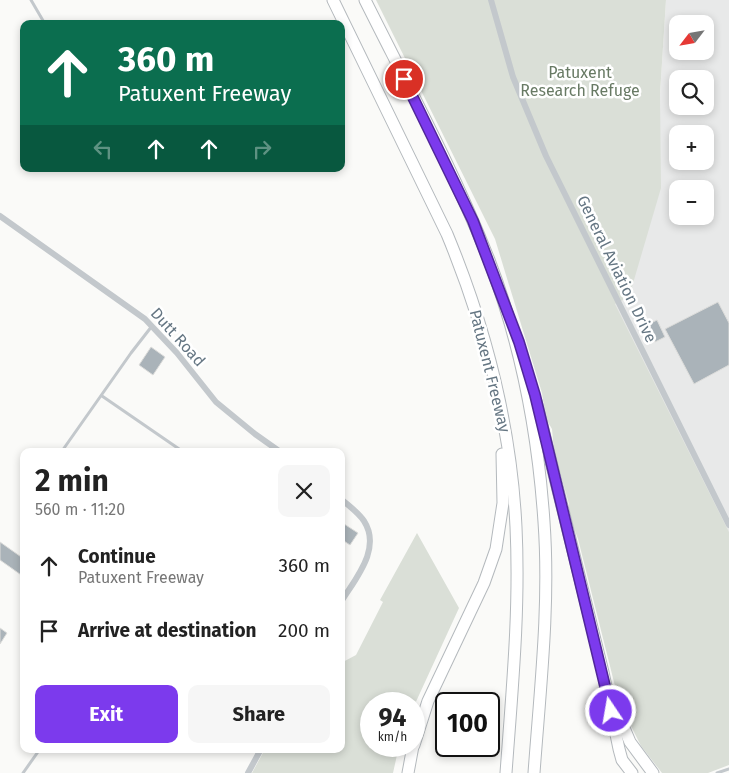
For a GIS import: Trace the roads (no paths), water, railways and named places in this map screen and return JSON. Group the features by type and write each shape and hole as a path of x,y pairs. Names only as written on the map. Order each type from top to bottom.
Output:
{"highway":[{"name":"Patuxent Freeway","path":"333,0 343,20"},
{"name":"Patuxent Freeway","path":"365,0 453,177 486,253 502,298 530,405 545,524 546,572 534,773"},
{"name":"Patuxent Freeway","path":"345,24 432,200 463,272 475,308 500,402 511,466 516,527 516,630 506,773"},
{"path":"502,298 519,342 535,395 603,672 619,749 622,760 632,773"},
{"path":"425,711 484,582 496,549 500,529 503,503 502,448 475,308"},
{"path":"603,672 620,721 630,742 653,773"},
{"path":"408,773 411,757"}],"street":[{"name":"General Aviation Drive","path":"491,0 513,77 546,156 729,525"},
{"name":"Dutt Road","path":"0,216 129,307 152,326 216,402 275,448"},
{"path":"345,503 360,516 368,528 371,544 366,560 345,595"},
{"path":"248,773 259,753"}],"lane":[{"path":"32,0 43,20"},
{"path":"64,448 131,352 152,326"},
{"path":"102,396 178,448"},
{"path":"23,773 37,753"},
{"path":"717,773 729,769"}],"park label":[{"name":"Patuxent Research Refuge","path":"580,81"}]}
